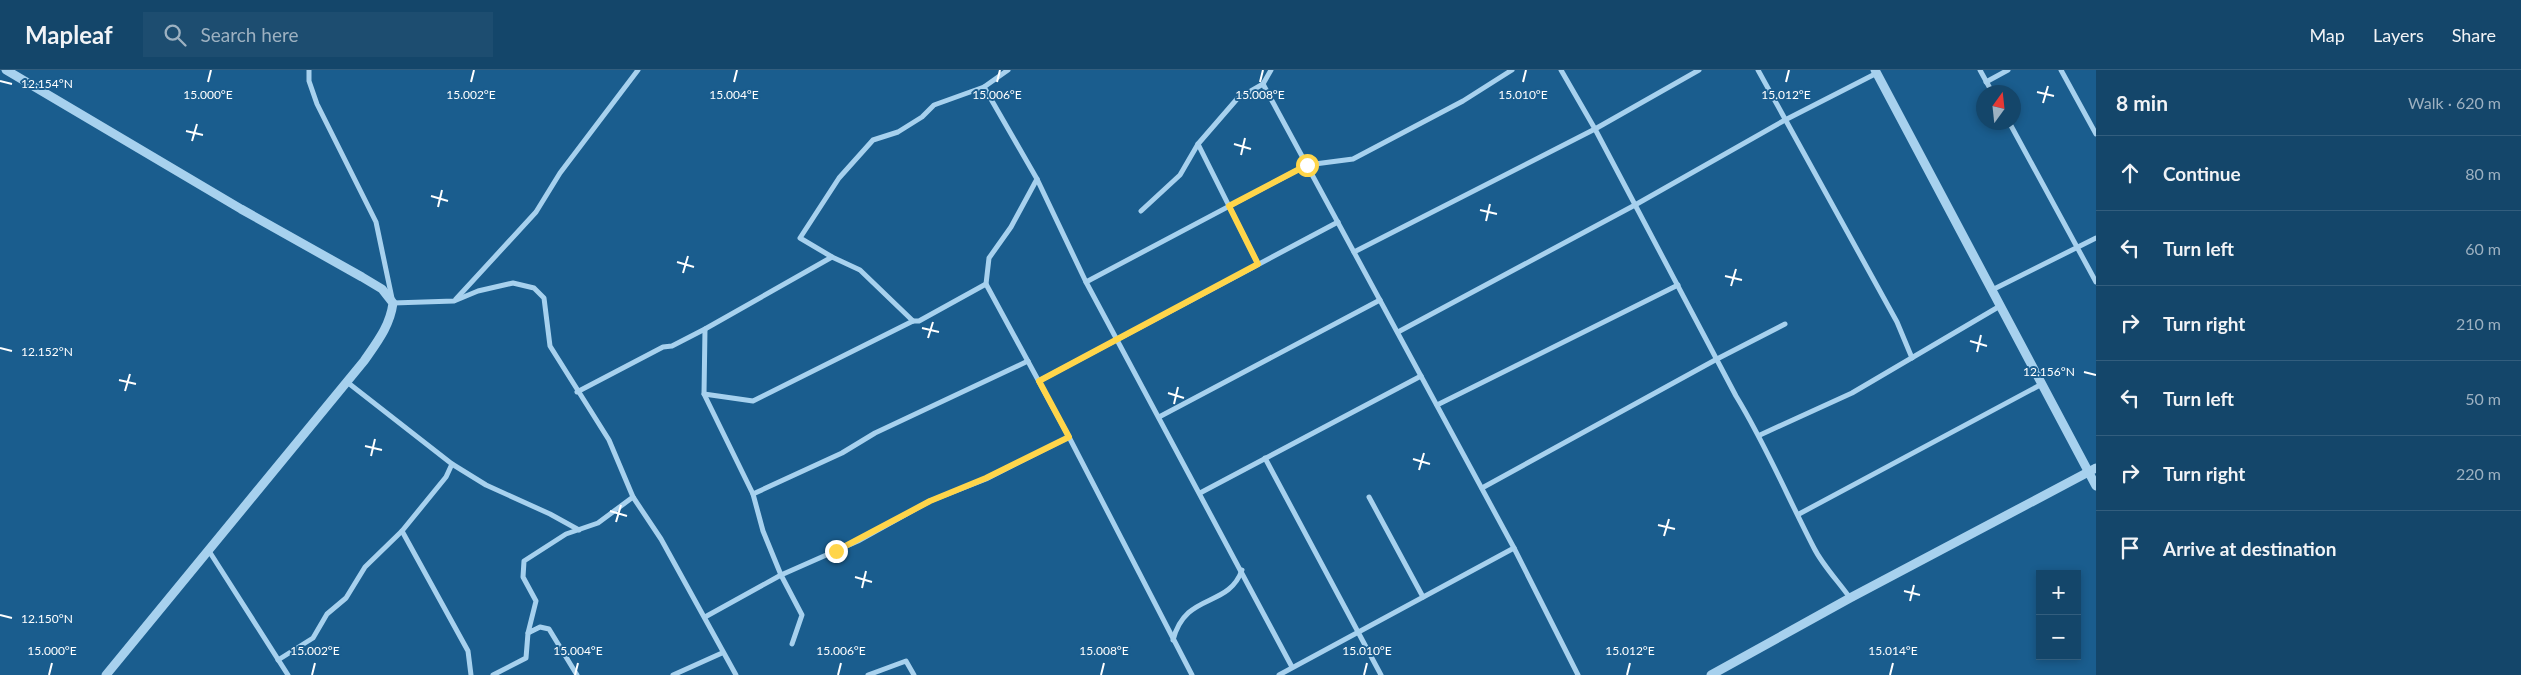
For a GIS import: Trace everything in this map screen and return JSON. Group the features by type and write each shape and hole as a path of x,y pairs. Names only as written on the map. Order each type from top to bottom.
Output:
{"street":[{"path":"6,70 233,204 382,289 393,303"},
{"path":"106,675 346,382 385,331 391,319 393,303 376,222 317,104 309,81 309,70"},
{"path":"454,301 536,212 560,173 638,70"},
{"path":"913,321 860,270 832,258 800,238 839,178 873,140 898,132 922,116 934,105 984,87 1008,70"},
{"path":"1141,211 1180,175 1198,144 1237,99 1263,84 1271,70"},
{"path":"1086,282 1307,165 1353,159 1463,101 1512,70"},
{"path":"1561,70 1595,129 1717,359 1760,435 1786,493 1799,514 1815,550 1850,598"},
{"path":"1354,252 1595,129 1699,70"},
{"path":"1758,70 1897,322 1912,358"},
{"path":"1980,70 1988,85"},
{"path":"1986,82 2008,70"},
{"path":"2060,70 2096,134"},
{"path":"1398,332 1635,205 1785,120 1876,72 2042,384 2092,470 2096,486"},
{"path":"1263,84 1514,548 1578,675"},
{"path":"984,87 1037,178 1086,282 1242,570 1292,667"},
{"path":"2013,130 2096,282"},
{"path":"1198,144 1258,264"},
{"path":"1037,178 1011,227 989,258 986,284 1069,437 1192,675"},
{"path":"1039,381 1338,222"},
{"path":"1992,290 2096,238"},
{"path":"577,392 663,347 672,346 705,329 832,258"},
{"path":"393,303 454,301 478,291 513,283 534,288 544,298 550,346 577,392 609,440 633,497 661,539 705,617 722,653 736,675"},
{"path":"704,394 753,401 913,321 919,321 986,284"},
{"path":"1437,406 1678,285"},
{"path":"1159,417 1380,300"},
{"path":"1760,435 1852,393 2000,306"},
{"path":"1482,488 1717,359 1785,324"},
{"path":"705,329 704,394 753,494 763,531 781,575 802,614 792,644"},
{"path":"753,494 842,453 875,433 1028,361"},
{"path":"1200,493 1421,376"},
{"path":"346,382 452,464 486,485 550,514 578,530"},
{"path":"1799,514 2042,384"},
{"path":"705,617 781,575 858,541 930,501 986,478 1069,437"},
{"path":"1265,458 1381,675"},
{"path":"278,660 313,638 327,614 346,598 365,568 402,531 446,477 452,464"},
{"path":"1711,675 1850,598 2092,470"},
{"path":"493,675 526,658 528,633 536,601 523,577 524,561 566,534 598,523 633,497"},
{"path":"1369,497 1423,597"},
{"path":"402,531 468,651 471,675"},
{"path":"1279,675 1514,548"},
{"path":"209,551 288,675"},
{"path":"1173,640 1177,625 1185,613 1230,589 1238,582 1242,570"},
{"path":"528,633 540,627 550,629 577,675"},
{"path":"672,675 722,653"},
{"path":"868,675 906,662 914,675"}],"route":[{"path":"836,551 858,541 930,501 986,478 1069,437 1039,381 1258,264 1229,206 1307,165"}]}
